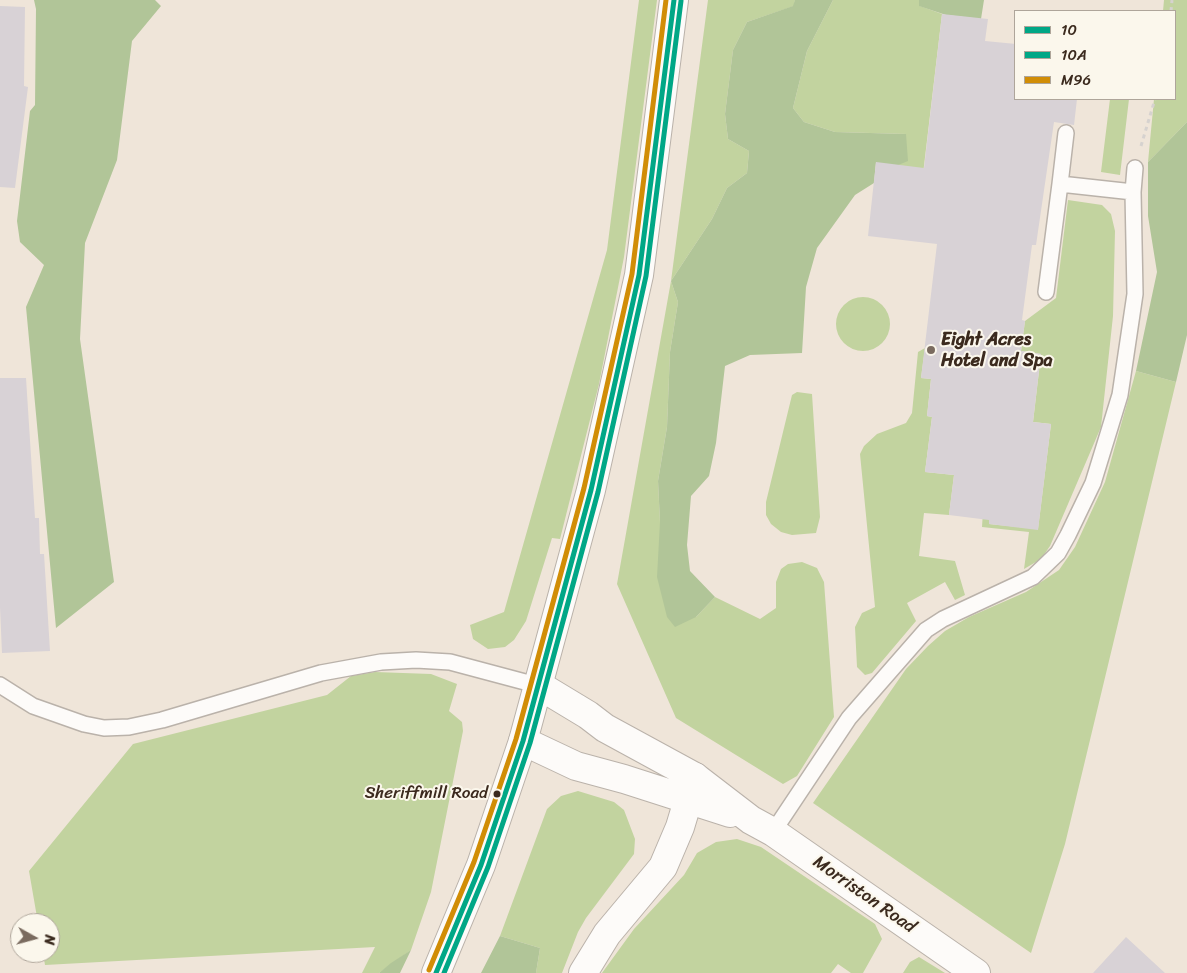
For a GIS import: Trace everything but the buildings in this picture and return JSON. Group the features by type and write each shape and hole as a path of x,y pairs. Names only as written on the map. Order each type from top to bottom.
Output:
{"main road":[{"path":"436,973 481,865 523,741 540,686 591,490 639,276 674,0"},
{"name":"Morriston Road","path":"540,686 588,715 692,788 762,826 976,973"},
{"name":"Morriston Road","path":"523,741 576,766 692,788"},
{"path":"583,973 607,934 663,867 675,841 692,788"}],"lane":[{"path":"1046,292 1066,133"},
{"path":"762,826 849,718 926,630 943,619 1033,577 1058,553 1093,483 1120,395 1135,294 1133,192 1135,168"},
{"path":"1060,184 1133,192"},
{"path":"0,685 33,706 84,724 104,728 129,727 162,720 321,673 381,662 416,660 450,662 540,686"}],"path":[{"path":"1135,168 1155,100"}],"green space":[{"path":"34,0 155,0 161,6 132,41 117,160 85,243 80,339 114,582 56,628 26,307 44,265 20,242 17,221 30,111 35,105 36,9"},
{"path":"639,0 657,0 624,257 599,384 560,539 552,538 526,621 514,640 505,647 488,649 473,639 470,625 504,612 607,250"},
{"path":"708,0 795,0 794,6 747,22 733,50 725,114 728,139 749,151 747,173 727,188 712,219 671,281"},
{"path":"795,0 833,0 807,51 793,108 804,122 835,132 906,134 908,161 886,170 876,162 874,183 855,195 817,248 806,287 802,353 750,355 725,366 716,443 709,476 691,496 687,545 690,571 715,597 696,617 675,627 667,617 657,577 660,522 658,481 667,427 670,352 678,302 671,281 712,219 727,188 747,173 749,151 728,139 725,114 733,50 747,22 793,6"},
{"path":"833,0 919,0 920,6 942,14 923,174 886,170 906,134 835,132 804,122 793,108 807,51"},
{"path":"919,0 984,0 981,19 946,15 919,6"},
{"path":"1164,0 1187,0 1187,122 1148,162 1154,100 1177,100 1177,10 1163,10"},
{"path":"1110,100 1129,100 1120,175 1101,172"},
{"path":"1187,122 1187,335 1176,382 1136,371 1157,272 1148,216 1148,162"},
{"path":"1068,200 1102,205 1111,214 1115,231 1113,316 1101,427 1050,546 1041,559 1024,569 1029,532 982,527 983,511 990,512 989,524 1038,529 1051,424 1033,422 1041,354 1021,351 1025,321 1056,298"},
{"path":"671,281 678,302 670,352 667,427 658,481 660,522 696,617 715,597 760,619 776,608 776,582 781,569 788,564 802,562 817,568 824,582 834,717 797,776 783,784 676,718 617,584"},
{"path":"863,297 873,299 882,305 888,314 890,324 888,334 882,343 873,349 863,351 853,349 844,343 838,334 836,324 838,314 844,305 853,299"},
{"path":"925,348 921,378 931,379 927,416 932,417 925,472 954,475 949,515 924,513 919,556 955,561 965,595 955,600 945,582 907,603 916,621 872,673 865,675 857,667 855,627 862,613 875,607 860,454 864,446 877,434 906,423 912,413 918,352"},
{"path":"1136,371 1176,382 1065,844 1031,953 813,803 906,669 928,646 945,631 969,617 1026,592 1059,570 1075,547 1105,482"},
{"path":"797,392 812,394 820,517 816,533 792,535 781,532 771,524 766,515 766,502 792,395"},
{"path":"375,672 431,674 457,684 449,711 462,722 463,731 431,892 411,950 379,973 362,973 375,947 45,965 45,963 60,963 60,913 36,913 29,871 133,744 327,695 351,676"},
{"path":"578,791 614,802 624,810 635,839 634,854 586,918 578,932 562,973 536,973 540,948 500,936 547,809 561,796"},
{"path":"737,839 761,847 875,924 882,939 863,973 851,973 838,964 831,973 602,973 634,929 684,875 697,853 716,842"},
{"path":"500,936 540,948 536,973 481,973"},
{"path":"411,950 400,973 379,973 391,963"},
{"path":"919,957 945,973 903,973 910,962"}],"transit line":[{"name":"M96","path":"429,970 474,862 516,739 584,488 632,274 666,0"},
{"name":"10","path":"436,973 481,865 523,741 591,490 639,275 674,0"},
{"name":"10A","path":"444,973 488,867 530,743 598,492 646,276 681,1"}],"place":[{"name":"Eight Acres Hotel and Spa","path":"931,350"},
{"name":"Sheriffmill Road","path":"497,794"}]}
